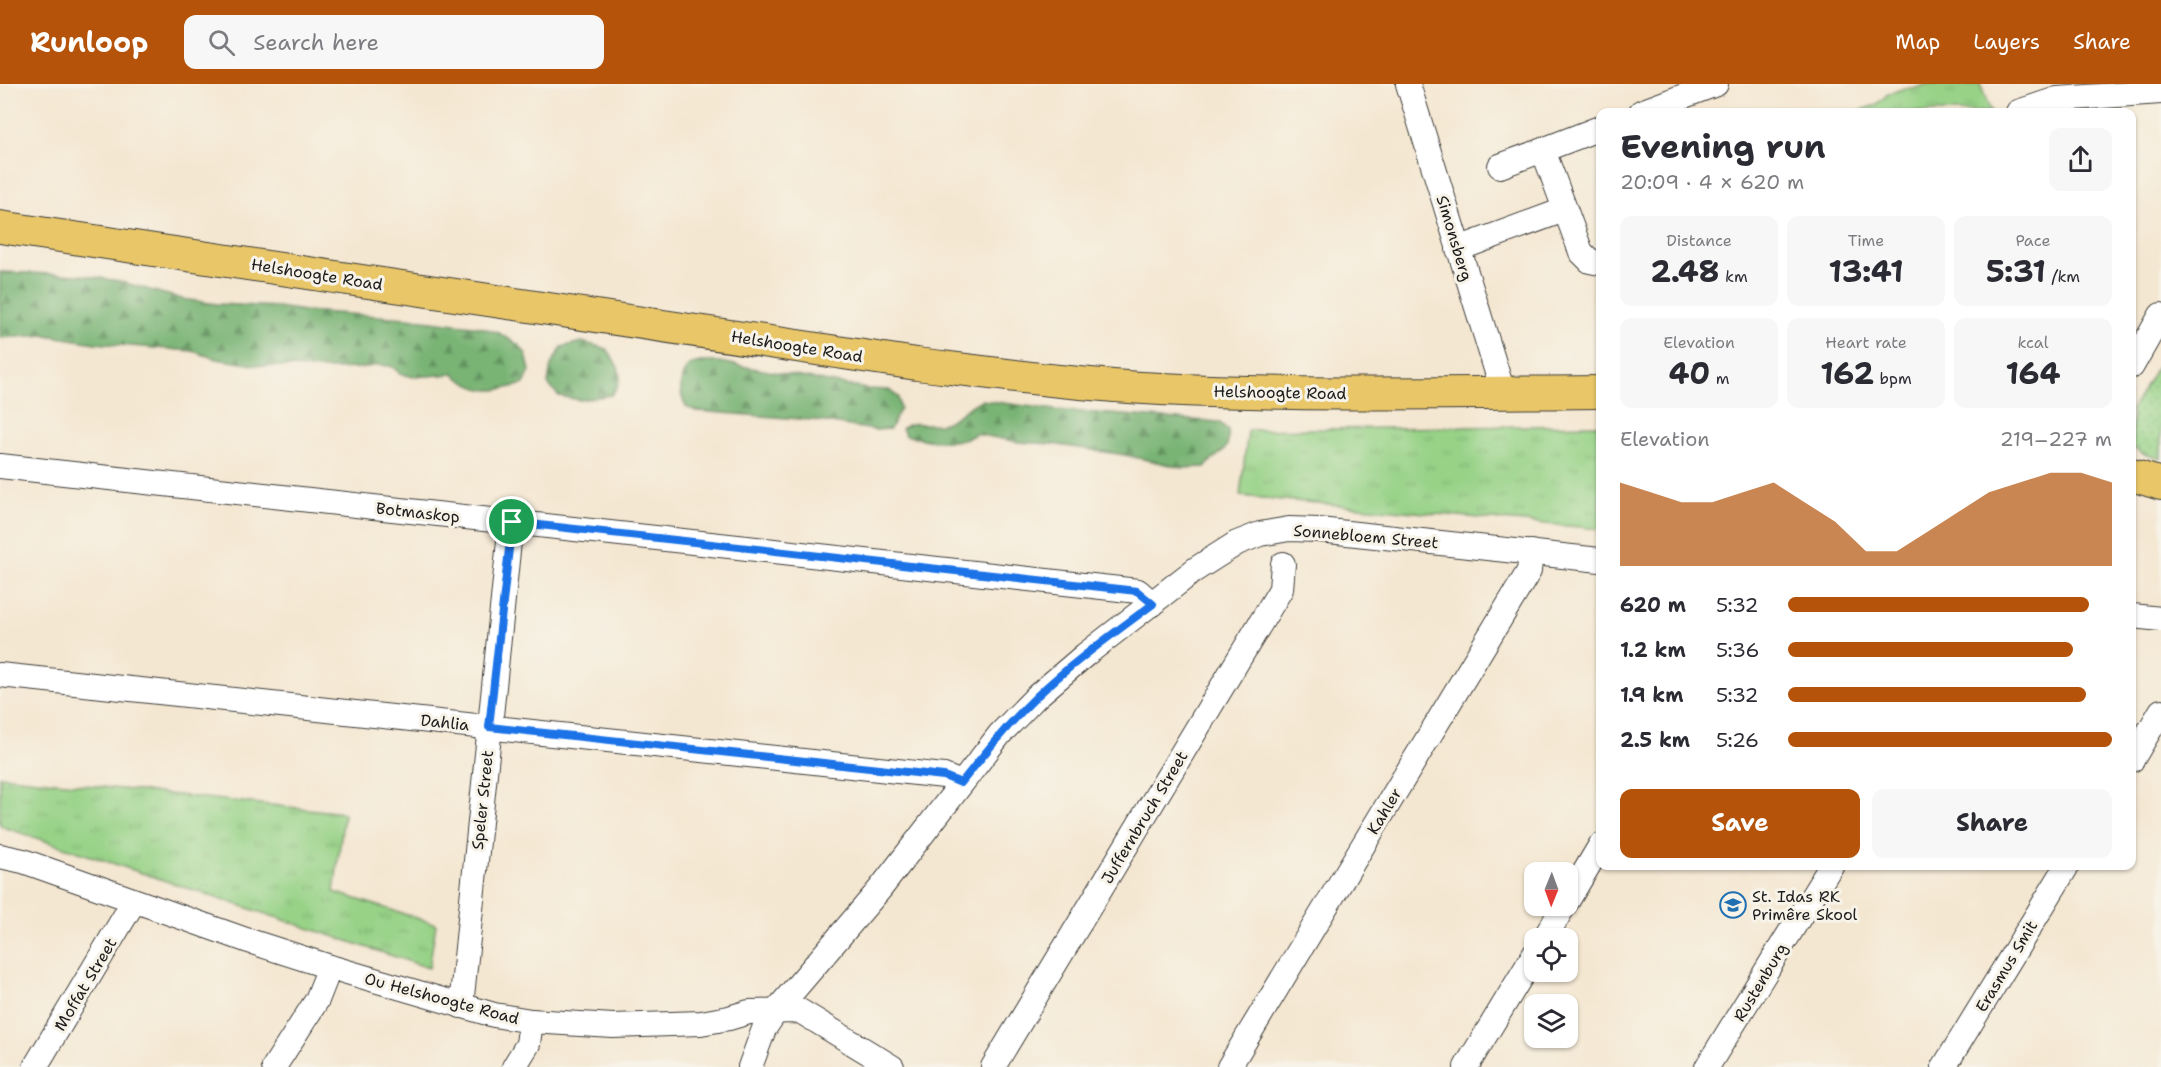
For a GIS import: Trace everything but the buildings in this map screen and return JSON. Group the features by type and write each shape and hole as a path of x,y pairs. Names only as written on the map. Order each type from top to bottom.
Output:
{"main road":[{"name":"Helshoogte Road","path":"0,227 917,364 1043,380 1158,389 1275,393 1596,392"},
{"path":"2136,476 2161,484"}],"street":[{"name":"Simonsberg","path":"1408,84 1503,392"},
{"path":"1652,108 1716,84"},
{"path":"2025,108 2054,92 2161,92"},
{"path":"1500,166 1596,130"},
{"path":"1543,150 1581,252 1590,261 1596,263"},
{"path":"1458,249 1564,210"},
{"path":"2136,359 2161,315"},
{"name":"Botmaskop","path":"0,466 1137,591 1153,604"},
{"name":"Speler Street","path":"461,1006 512,522"},
{"name":"Sonnebloem Street","path":"1153,604 1196,569 1237,543 1260,534 1289,529 1319,530 1596,560"},
{"name":"Kahler","path":"1230,1067 1529,571 1531,552"},
{"name":"Juffernbruch Street","path":"993,1067 1281,589 1283,564"},
{"path":"750,1067 765,1029 776,1011 880,889 1000,734 1037,696 1085,655 1153,604"},
{"path":"2136,616 2161,619"},
{"name":"Dahlia","path":"0,675 944,776 961,783"},
{"path":"2136,753 2161,711"},
{"path":"1578,883 1596,853"},
{"name":"Ou Helshoogte Road","path":"0,856 24,861 330,967 494,1015 531,1021 613,1026 701,1023 749,1012 800,1011 892,1067"},
{"name":"Rustenburg","path":"1707,1067 1829,870"},
{"name":"Erasmus Smit","path":"1944,1067 2065,870"},
{"name":"Moffat Street","path":"34,1067 134,900"},
{"path":"274,1067 317,1000 330,967"},
{"path":"1466,1067 1524,971"},
{"path":"514,1067 528,1044 531,1021"}],"green space":[{"path":"1928,84 1980,84 1989,108 1867,108 1876,105 1888,94 1905,88 1916,88"},
{"path":"0,272 81,275 119,281 182,299 217,304 407,318 481,327 499,333 519,345 526,354 530,371 524,384 487,390 471,386 453,374 414,377 401,374 391,366 327,369 254,365 217,359 192,351 95,343 46,335 0,338"},
{"path":"582,342 607,349 615,362 620,377 611,395 580,400 559,396 548,384 551,365 562,347"},
{"path":"2161,359 2161,459 2136,450 2136,402"},
{"path":"700,362 719,362 867,389 889,390 898,397 900,409 890,429 875,430 813,420 696,411 686,407 682,397 681,381 689,365"},
{"path":"981,400 1056,410 1219,422 1228,430 1228,444 1205,467 1183,468 1125,455 1052,444 1018,442 976,434 959,440 932,440 905,435 902,428 917,423 944,423"},
{"path":"1596,425 1596,529 1240,496 1248,430"},
{"path":"0,776 344,813 334,892 436,924 429,968 0,826"}],"place":[{"name":"St. Idas RK Primêre Skool","path":"1733,905"}],"route":[{"path":"512,522 1137,591 1153,604 1085,655 1037,696 1000,734 961,783 944,776 489,727 512,522"}]}
